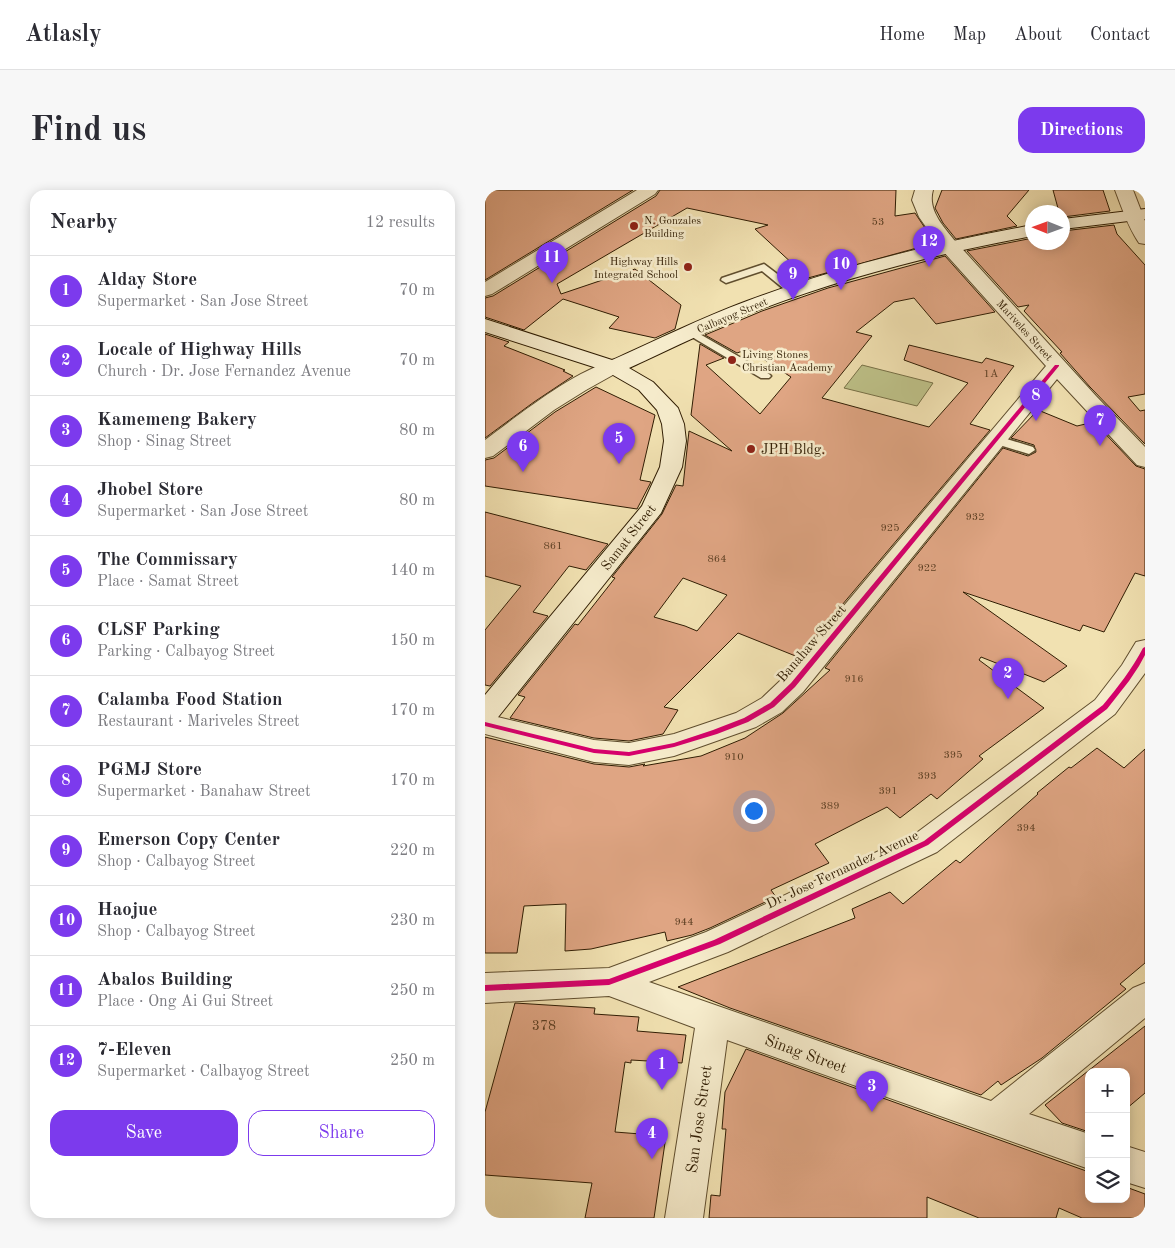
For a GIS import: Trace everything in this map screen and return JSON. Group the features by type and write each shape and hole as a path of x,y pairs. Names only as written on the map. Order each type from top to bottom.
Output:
{"street":[{"path":"485,290 649,190"},
{"name":"Mariveles Street","path":"923,190 921,200 928,217 949,246 1088,401 1145,460"},
{"path":"1124,190 1139,214 1145,239"},
{"path":"1070,223 1139,214"},
{"name":"Calbayog Street","path":"485,451 553,399 583,381 691,332 793,291 949,246 1025,232"},
{"name":"Samat Street","path":"485,326 613,367 645,386 667,408 673,424 675,441 671,467 653,508 485,714"},
{"name":"Banahaw Street","path":"485,724 594,750 629,754 675,745 715,732 746,720 772,704 793,685 1057,366"},
{"path":"1037,390 1088,401"},
{"name":"Dr. Jose Fernandez Avenue","path":"485,988 609,982 717,942 926,843 1105,707 1133,670 1145,649"},
{"name":"Sinag Street","path":"609,982 1085,1151"},
{"path":"995,1120 1145,998"},
{"name":"San Jose Street","path":"684,1218 713,1020"},
{"path":"1130,1165 1145,1170"}],"lane":[{"path":"725,280 764,267 793,291"},
{"path":"691,332 765,376"},
{"path":"997,440 1029,450"}],"green space":[{"path":"862,365 933,383 917,406 844,388"}],"building":[{"path":"485,190 633,190 485,280"},
{"path":"660,190 896,190 895,216 915,213 935,243 808,278 755,229 768,225 687,208 557,284 561,294 635,269 681,305 675,329 655,338 609,328 619,317 563,299 524,330 485,317 485,298 493,296 656,196"},
{"path":"942,190 1029,190 1007,216 1017,226 956,239 943,223 935,208"},
{"path":"1053,190 1103,190 1110,211 1070,216 1070,205 1057,205"},
{"path":"1114,225 1117,234 1145,265 1145,394 1128,397 1140,411 1145,410 1145,444 1090,387 1060,353 1062,352 1024,311 1029,305 1018,307 967,251 1025,240 1025,250 1070,250 1070,230"},
{"path":"945,256 995,312 936,324 914,298 894,302 856,332 872,336 822,398 929,427 968,383 904,360 909,345 982,363 986,358 1014,366 970,424 990,430 798,657 738,633 664,707 678,710 663,734 629,741 594,738 510,718 525,697 518,695 575,624 578,625 615,578 612,577 662,514 676,485 683,486 689,431 732,451 691,415 700,344 724,358 706,365 760,414 791,377 748,349 737,353 705,335 762,311 828,288","holes":["683,578 727,595 697,631 654,617"]},
{"path":"485,334 509,342 504,346 565,370 563,371 573,376 485,438"},
{"path":"596,387 655,415 640,480 651,482 637,509 485,486 485,460 494,458 555,412"},
{"path":"1038,410 1077,426 1094,422 1136,466 1145,469 1145,576 1135,573 1104,632 1083,625 1080,631 963,592 1067,666 1044,682 981,657 979,660 1044,708 979,756 983,759 937,799 931,794 900,818 887,807 815,844 829,863 771,890 776,897 710,928 667,941 665,932 591,949 565,951 566,904 524,906 517,953 485,953 485,737 594,764 629,767 701,756 745,738 783,713 830,670 825,668 1003,448 1028,456 1036,452 1034,445 1011,438"},
{"path":"485,512 608,544 586,570 569,566 533,612 548,616 490,686 485,685 485,630 521,586 485,576"},
{"path":"1097,748 1124,768 1145,749 1145,963 1120,984 1126,989 1042,1058 1001,1085 998,1081 981,1095 730,1008 678,987 855,918 852,909 890,892 903,904 956,860 960,863 1037,793 1069,767 1071,768"},
{"path":"515,1003 595,1008 594,1014 639,1017 637,1031 686,1035 682,1063 631,1060 631,1063 625,1062 615,1132 666,1136 654,1218 585,1218 592,1183 485,1175 485,1112"},
{"path":"1145,1026 1145,1093 1130,1106 1130,1068 1092,1068"},
{"path":"746,1049 1085,1171 1085,1203 1130,1203 1130,1188 1145,1194 1145,1218 1082,1218 1059,1208 1056,1218 979,1218 927,1197 927,1218 709,1218 711,1195 720,1196 726,1129 722,1129 725,1092"},
{"path":"1085,1073 1085,1131 1062,1123 1045,1105"}],"cycle path":[{"path":"485,724 594,751 629,754 674,745 715,732 746,720 772,705 793,685 1057,366"},
{"path":"485,988 609,982 717,942 926,843 1105,707 1132,672 1145,649"}],"place":[{"name":"N. Gonzales Building","path":"634,226"},
{"name":"Highway Hills Integrated School","path":"688,267"},
{"name":"7-Eleven","path":"929,267"},
{"name":"Abalos Building","path":"552,283"},
{"name":"Haojue","path":"841,290"},
{"name":"Emerson Copy Center","path":"793,300"},
{"name":"Living Stones Christian Academy","path":"732,360"},
{"name":"PGMJ Store","path":"1036,421"},
{"name":"Calamba Food Station","path":"1100,446"},
{"name":"JPH Bldg.","path":"751,449"},
{"name":"The Commissary","path":"619,464"},
{"name":"CLSF Parking","path":"523,472"},
{"name":"Locale of Highway Hills","path":"1008,699"},
{"name":"Alday Store","path":"662,1090"},
{"name":"Kamemeng Bakery","path":"872,1112"},
{"name":"Jhobel Store","path":"652,1159"}]}
